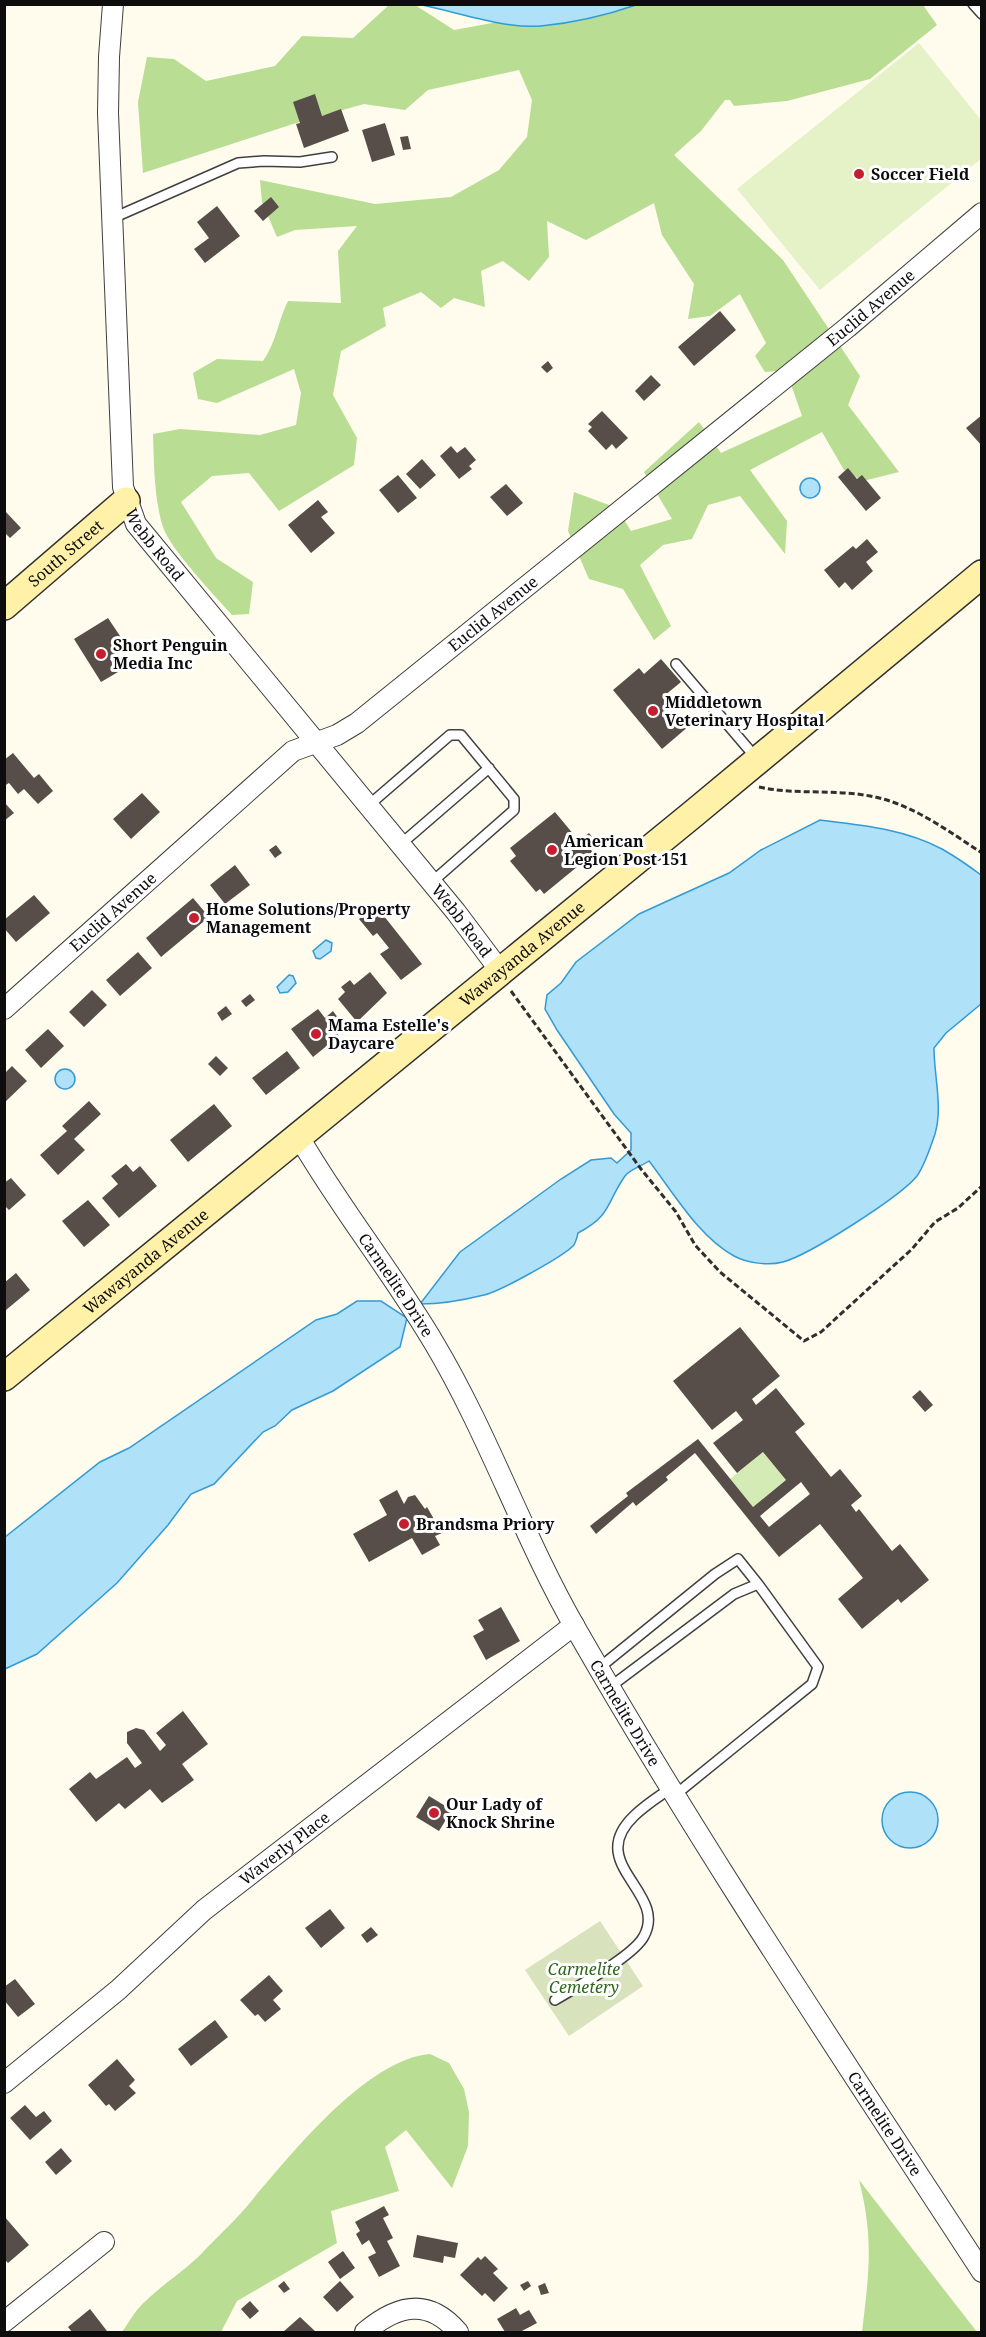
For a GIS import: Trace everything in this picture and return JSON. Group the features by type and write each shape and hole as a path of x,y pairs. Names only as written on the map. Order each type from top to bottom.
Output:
{"street":[{"name":"Webb Road","path":"113,4 108,113 126,501 136,525 432,882 506,982"},
{"name":"Euclid Avenue","path":"4,1009 293,752 337,735 357,723 839,334 981,213"},
{"name":"South Street","path":"4,606 126,501"},
{"name":"Wawayanda Avenue","path":"4,1377 299,1137 506,982 749,768 981,574"},
{"name":"Carmelite Drive","path":"299,1137 320,1175 397,1284 440,1353 482,1433 574,1624 610,1687 673,1791 981,2272"},
{"name":"Waverly Place","path":"4,2083 118,1989 213,1903 574,1624"},
{"path":"12,2332 4,2323 104,2242"},
{"path":"365,2332 387,2315 407,2309 424,2308 441,2316 458,2332"}],"lane":[{"path":"973,4 981,14"},
{"path":"112,218 238,163 300,162 332,157"},
{"path":"676,664 749,768"},
{"path":"369,805 450,735 461,735 489,768 514,799 514,810 432,882"},
{"path":"401,844 489,768"},
{"path":"555,2000 627,1954 644,1937 648,1912 642,1896 622,1868 618,1857 618,1846 632,1817 673,1791 812,1684 818,1667 738,1559 715,1574 599,1668"},
{"path":"610,1687 734,1594 758,1584"}],"path":[{"path":"749,768 758,787 776,791 815,790 872,796 935,822 981,853"},
{"path":"506,982 621,1142 676,1212 695,1245 720,1272 804,1341 821,1332 912,1249 935,1222 958,1208 981,1186"}],"green space":[{"path":"389,5 415,5 454,30 503,21 482,5 923,5 937,25 870,79 787,101 734,106 730,100 725,100 701,131 674,155 783,260 860,376 848,405 899,472 863,481 844,470 822,432 750,470 787,521 785,554 740,496 708,505 692,539 663,545 640,565 671,626 654,640 623,589 589,579 568,531 574,492 617,508 631,531 672,519 644,472 699,422 721,453 802,416 786,370 765,372 755,356 766,343 740,294 710,316 688,319 694,284 662,235 654,203 586,240 547,221 549,257 529,281 503,261 481,271 485,307 454,298 441,308 421,292 383,308 386,326 341,351 333,395 357,438 354,465 279,511 249,473 212,476 181,502 216,558 253,582 249,614 232,615 174,548 163,527 156,493 153,434 180,429 260,435 296,425 301,393 294,369 217,403 198,399 193,373 217,359 263,361 271,347 288,301 341,303 338,251 357,226 295,230 277,237 262,202 260,180 375,204 451,197 499,170 527,137 532,100 519,70 428,90 405,110 364,104 293,124 143,173 138,102 147,57 174,59 206,81 275,66 302,36 353,38"},
{"name":"Soccer Field","path":"919,43 981,120 981,159 820,290 737,189"},
{"path":"763,1452 786,1480 753,1507 730,1479"},
{"name":"Carmelite Cemetery","path":"600,1921 643,1986 569,2036 525,1970"},
{"path":"430,2054 449,2063 464,2089 469,2112 468,2146 452,2188 406,2130 385,2147 399,2191 331,2211 337,2243 237,2301 221,2332 122,2332 144,2302 195,2260 332,2111 381,2072 406,2060"},
{"path":"859,2180 977,2332 862,2332 869,2256 867,2220"}],"water":[{"path":"422,5 636,5 577,21 527,26 497,23"},
{"path":"806,478 814,478 820,484 820,492 814,498 806,498 800,492 800,484"},
{"path":"820,820 898,832 928,842 981,875 981,1004 946,1033 934,1048 938,1102 937,1124 929,1150 917,1176 874,1211 813,1249 783,1262 764,1264 734,1256 709,1237 687,1213 649,1161 627,1174 603,1214 578,1233 573,1246 557,1258 492,1292 452,1301 420,1304 460,1252 591,1160 611,1158 617,1163 631,1150 631,1133 614,1114 545,1009 547,995 561,983 576,962 639,914 729,873 761,850"},
{"path":"326,940 332,943 331,951 320,959 316,958 313,951"},
{"path":"289,975 293,976 296,983 288,992 280,993 277,987"},
{"path":"65,1069 72,1072 75,1079 72,1086 65,1089 58,1086 55,1079 58,1072"},
{"path":"357,1301 381,1301 407,1318 400,1347 333,1391 292,1410 275,1426 263,1432 214,1484 191,1494 168,1525 117,1583 37,1654 5,1669 5,1537 100,1462 129,1448 316,1320 337,1314"},
{"path":"905,1792 915,1792 930,1800 936,1809 938,1820 936,1831 930,1840 915,1848 905,1848 894,1843 887,1836 882,1825 882,1815 887,1804 894,1797"}],"building":[{"path":"315,94 322,116 341,109 349,131 304,148 296,124 300,123 293,102"},
{"path":"385,123 395,155 372,162 362,130"},
{"path":"408,136 411,149 403,150 400,137"},
{"path":"271,197 279,207 263,221 254,211"},
{"path":"217,206 240,236 205,263 194,249 209,238 197,222"},
{"path":"720,311 736,330 694,366 678,347"},
{"path":"548,361 553,368 547,373 541,367"},
{"path":"651,375 661,385 644,401 635,391"},
{"path":"602,411 628,438 616,449 612,444 606,450 588,431 592,427 588,424"},
{"path":"982,415 982,446 966,428"},
{"path":"451,446 457,453 465,447 476,460 469,466 472,469 459,479 440,456"},
{"path":"422,459 436,475 420,489 406,474"},
{"path":"848,468 857,479 862,475 881,498 866,511 838,477"},
{"path":"398,475 417,498 398,513 379,490"},
{"path":"506,484 523,503 507,516 490,497"},
{"path":"318,500 328,512 321,517 335,533 311,553 288,525"},
{"path":"5,511 21,528 10,538 6,534 5,536"},
{"path":"867,539 878,552 866,562 873,571 852,590 845,582 839,588 824,570 853,546 856,549"},
{"name":"Short Penguin Media Inc","path":"108,618 128,648 110,659 118,672 101,682 74,639"},
{"name":"Middletown Veterinary Hospital","path":"661,659 681,682 664,696 689,726 662,749 613,690 639,668 644,674"},
{"path":"13,753 34,778 39,774 53,791 38,804 24,789 18,794 9,783 4,786 4,760"},
{"path":"142,793 160,812 131,839 113,819"},
{"path":"4,802 14,813 4,821"},
{"name":"American Legion Post 151","path":"555,812 579,841 589,833 596,842 589,848 594,853 544,894 540,889 536,892 510,861 516,856 510,848"},
{"path":"276,845 282,853 275,858 269,850"},
{"path":"235,865 250,885 225,904 210,885"},
{"path":"34,895 50,913 16,942 4,928 4,920"},
{"path":"193,898 209,917 161,957 146,938"},
{"path":"376,906 422,964 401,980 380,954 389,948 377,933 373,936 359,919"},
{"path":"138,952 152,968 120,996 106,980"},
{"path":"370,972 387,993 357,1022 338,999 345,992 341,987 350,980 354,985"},
{"path":"92,990 107,1005 84,1027 69,1012"},
{"path":"250,994 255,1000 246,1007 241,1001"},
{"path":"226,1006 232,1014 222,1021 217,1013"},
{"name":"Mama Estelle's Daycare","path":"318,1009 325,1018 333,1011 344,1026 336,1032 339,1036 313,1057 291,1029"},
{"path":"48,1029 64,1046 41,1068 25,1050"},
{"path":"287,1051 300,1068 266,1095 252,1078"},
{"path":"216,1056 228,1068 220,1076 208,1064"},
{"path":"12,1066 27,1081 4,1103 4,1074"},
{"path":"89,1101 101,1114 74,1139 85,1150 58,1175 40,1155 67,1131 62,1126"},
{"path":"214,1104 232,1126 188,1162 170,1140"},
{"path":"126,1164 133,1172 140,1166 157,1186 119,1218 102,1198 118,1184 111,1176"},
{"path":"11,1178 26,1195 9,1210 4,1205 4,1183"},
{"path":"88,1200 110,1225 84,1247 62,1221"},
{"path":"16,1273 30,1290 6,1310 4,1283"},
{"path":"740,1327 780,1376 752,1399 756,1405 776,1388 805,1424 795,1432 831,1477 840,1469 862,1496 851,1505 856,1512 859,1509 892,1551 900,1544 929,1580 901,1603 898,1599 862,1629 838,1599 863,1578 820,1524 779,1557 695,1453 666,1477 668,1480 636,1506 633,1502 596,1534 590,1526 628,1496 626,1493 698,1439 753,1507 786,1480 763,1452 737,1473 713,1443 743,1420 736,1411 712,1430 673,1381","holes":["801,1482 810,1494 769,1527 760,1516"]},
{"path":"920,1390 933,1405 925,1412 912,1397"},
{"name":"Brandsma Priory","path":"397,1490 404,1504 408,1497 415,1495 425,1509 427,1507 442,1533 435,1536 440,1545 422,1555 412,1538 369,1562 353,1534 387,1515 379,1500"},
{"path":"501,1607 520,1641 486,1660 473,1636 484,1630 478,1620"},
{"path":"183,1711 208,1744 182,1764 194,1780 162,1803 150,1789 125,1809 119,1803 96,1822 69,1789 90,1772 96,1779 127,1757 135,1768 142,1763 127,1743 127,1732 136,1728 144,1730 160,1751 166,1745 156,1733"},
{"name":"Our Lady of Knock Shrine","path":"429,1796 452,1810 439,1831 416,1817"},
{"path":"330,1909 345,1928 321,1948 305,1928"},
{"path":"371,1927 378,1935 367,1943 361,1935"},
{"path":"269,1975 283,1991 273,2000 281,2009 265,2022 258,2014 255,2016 240,2000"},
{"path":"15,1979 35,2004 18,2017 4,2000 4,1987"},
{"path":"215,2020 228,2037 191,2066 178,2049"},
{"path":"117,2059 135,2080 129,2086 136,2093 115,2111 109,2104 106,2106 88,2085"},
{"path":"25,2105 36,2117 44,2111 52,2121 30,2140 10,2118"},
{"path":"61,2148 72,2161 56,2175 45,2162"},
{"path":"384,2206 389,2215 383,2218 393,2238 387,2241 400,2266 379,2277 368,2257 376,2253 369,2240 362,2245 356,2234 360,2231 355,2222"},
{"path":"4,2216 29,2245 8,2263 4,2259"},
{"path":"417,2235 458,2243 455,2258 444,2256 443,2263 413,2257"},
{"path":"343,2251 355,2268 340,2279 328,2262"},
{"path":"485,2256 498,2269 493,2273 508,2288 494,2302 485,2293 482,2296 460,2275 478,2257 481,2260"},
{"path":"284,2281 290,2289 284,2293 278,2286"},
{"path":"340,2281 354,2297 337,2312 323,2297"},
{"path":"528,2281 531,2286 524,2291 520,2285"},
{"path":"545,2283 549,2293 541,2295 538,2286"},
{"path":"250,2301 259,2311 250,2319 241,2309"},
{"path":"516,2308 520,2315 529,2310 537,2323 520,2332 505,2332 497,2319"},
{"path":"90,2309 107,2331 72,2332 68,2327"},
{"path":"300,2317 316,2332 283,2332"}],"place":[{"name":"Soccer Field","path":"859,174"},
{"name":"Short Penguin Media Inc","path":"101,654"},
{"name":"Middletown Veterinary Hospital","path":"653,711"},
{"name":"American Legion Post 151","path":"552,850"},
{"name":"Home Solutions/Property Management","path":"194,918"},
{"name":"Mama Estelle's Daycare","path":"316,1034"},
{"name":"Brandsma Priory","path":"404,1524"},
{"name":"Our Lady of Knock Shrine","path":"434,1813"}]}
